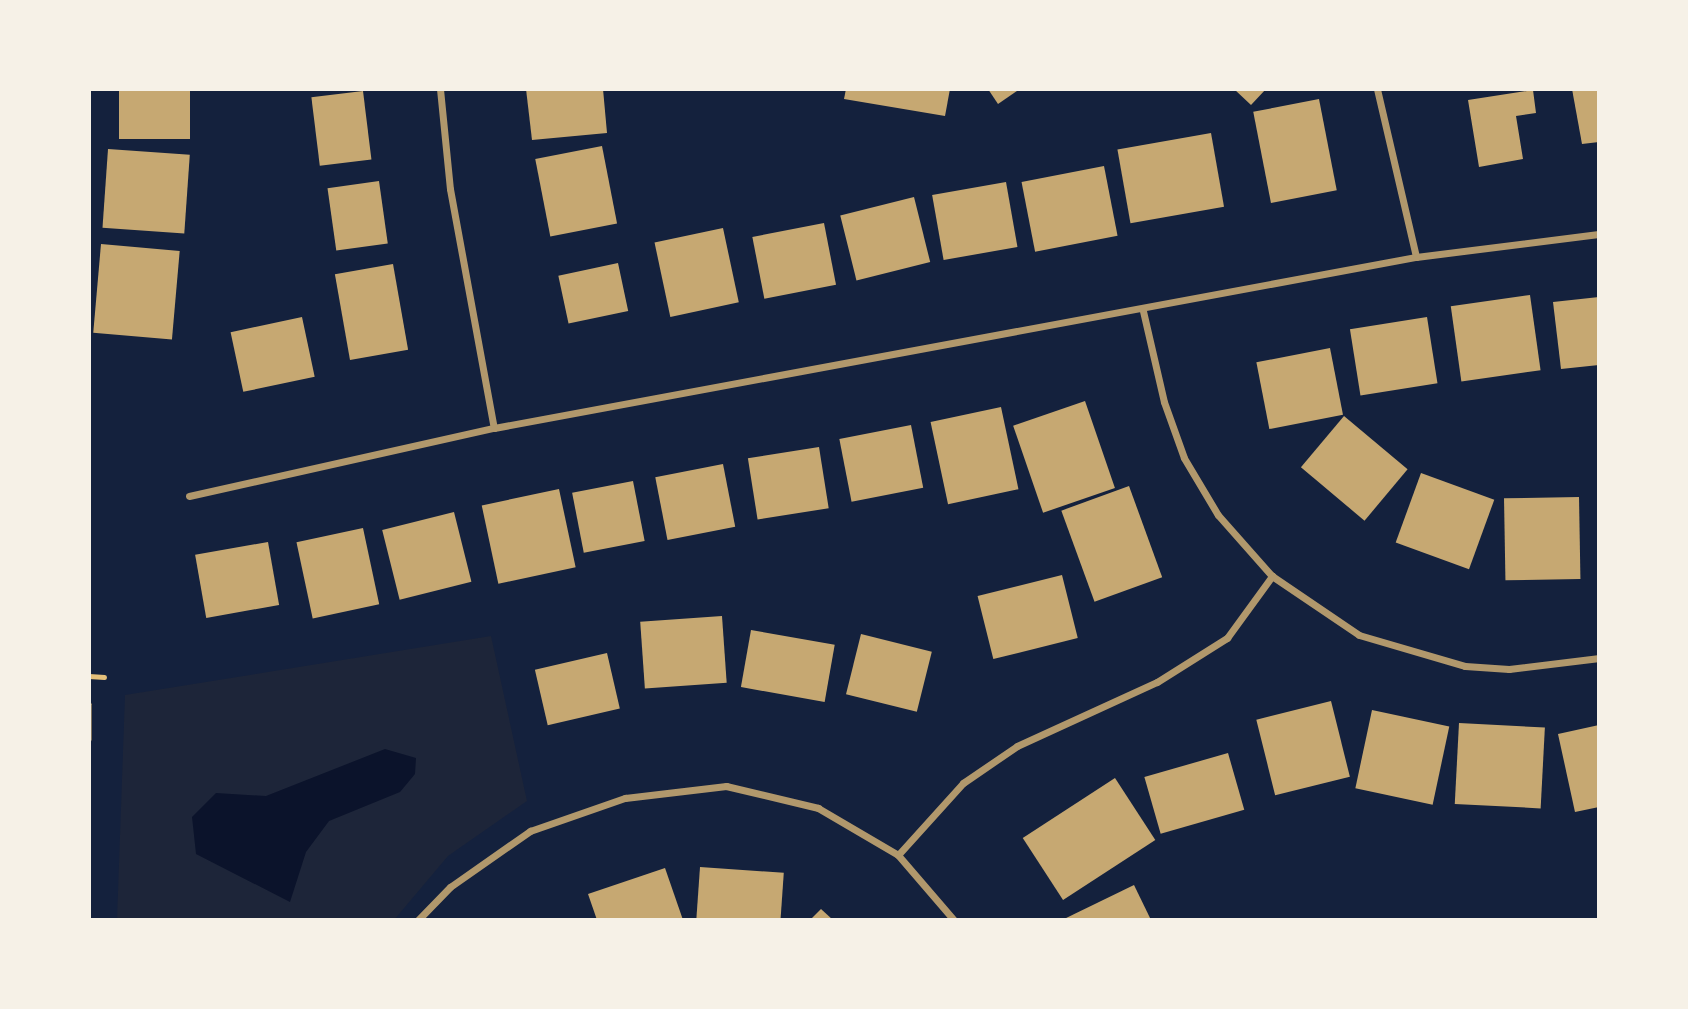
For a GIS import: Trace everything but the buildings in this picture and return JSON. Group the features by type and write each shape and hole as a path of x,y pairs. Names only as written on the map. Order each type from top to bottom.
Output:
{"street":[{"path":"440,89 450,190 494,428"},
{"path":"1377,89 1416,257"},
{"path":"189,496 494,428 1143,311 1416,257 1599,234"},
{"path":"1143,311 1164,402 1184,458 1218,515 1272,576 1359,635 1465,666 1509,669 1599,659"},
{"path":"898,855 963,783 1017,746 1157,682 1227,638 1272,576"},
{"path":"418,920 450,887 530,831 625,798 726,786 818,808 898,855 954,920"}],"path":[{"path":"89,676 104,677"},
{"path":"89,704 89,739"}],"shaded area":[{"path":"491,636 527,801 448,856 394,920 117,920 125,695"},
{"path":"385,749 416,758 415,774 400,792 329,821 306,852 290,902 196,854 192,817 216,793 266,796"}]}
